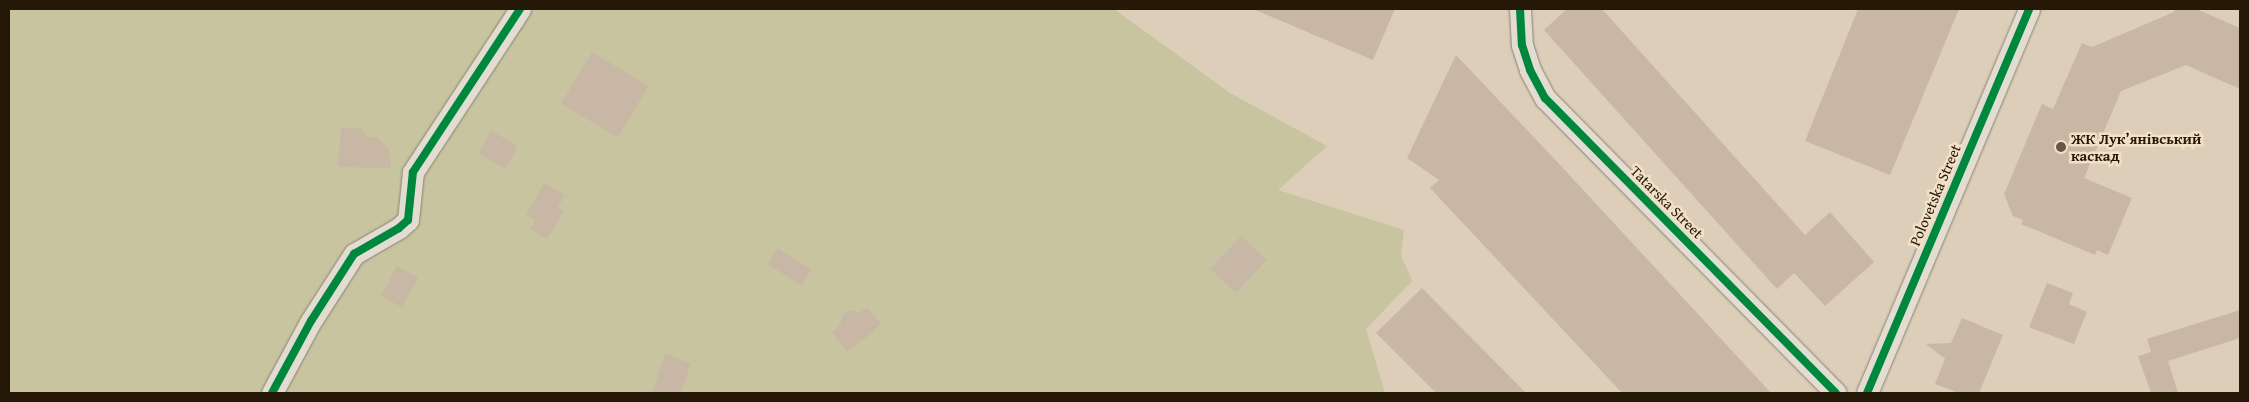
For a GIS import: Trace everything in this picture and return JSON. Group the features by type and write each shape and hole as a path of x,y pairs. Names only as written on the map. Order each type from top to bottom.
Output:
{"street":[{"path":"272,393 311,321 354,254 399,228 408,220 413,172 520,9"},
{"name":"Tatarska Street","path":"1520,9 1522,45 1530,70 1545,98 1836,393"},
{"name":"Polovetska Street","path":"1867,393 2029,9"}],"shaded area":[{"path":"9,9 1114,9 1230,93 1327,146 1278,190 1404,230 1401,255 1412,281 1366,329 1385,393 9,393"}],"building":[{"path":"1253,9 1395,9 1373,60"},
{"path":"1567,9 1602,9 1805,235 1830,212 1874,262 1825,306 1794,273 1777,289 1544,30"},
{"path":"1858,9 1959,9 1890,175 1805,141"},
{"path":"2175,9 2196,9 2240,28 2240,89 2186,65 2121,91 2084,178 2132,198 2108,255 2097,250 2095,255 2021,224 2023,220 2013,216 2004,194 2042,104 2053,109 2082,43 2092,47 2174,12"},
{"path":"592,52 649,86 618,137 561,103"},
{"path":"1456,55 1771,393 1622,393 1430,188 1439,180 1407,158"},
{"path":"341,127 362,129 366,136 378,138 389,150 391,168 338,167"},
{"path":"491,131 518,146 506,169 478,154"},
{"path":"544,183 565,195 558,207 564,211 547,239 530,229 535,220 526,215"},
{"path":"1241,236 1267,260 1236,293 1210,269"},
{"path":"778,248 812,270 801,286 768,264"},
{"path":"397,266 418,277 402,307 381,296"},
{"path":"2047,283 2073,293 2069,304 2087,312 2074,344 2029,327"},
{"path":"1422,288 1526,393 1436,393 1376,333"},
{"path":"867,308 881,323 871,334 847,351 832,333 841,323 841,318 845,313 851,310 858,313"},
{"path":"2240,310 2240,338 2168,361 2178,393 2151,393 2138,356 2151,352 2147,339"},
{"path":"1962,318 2003,335 1979,393 1959,393 1935,384 1945,359 1926,344 1951,343"},
{"path":"665,354 691,363 681,393 652,393"}],"cycle path":[{"path":"272,393 311,321 354,254 399,228 408,220 413,172 520,9"},
{"path":"1520,9 1522,45 1530,70 1545,98 1836,393"},
{"path":"1867,393 2029,9"}],"place":[{"name":"ЖК Лук’янівський каскад","path":"2061,147"}]}
